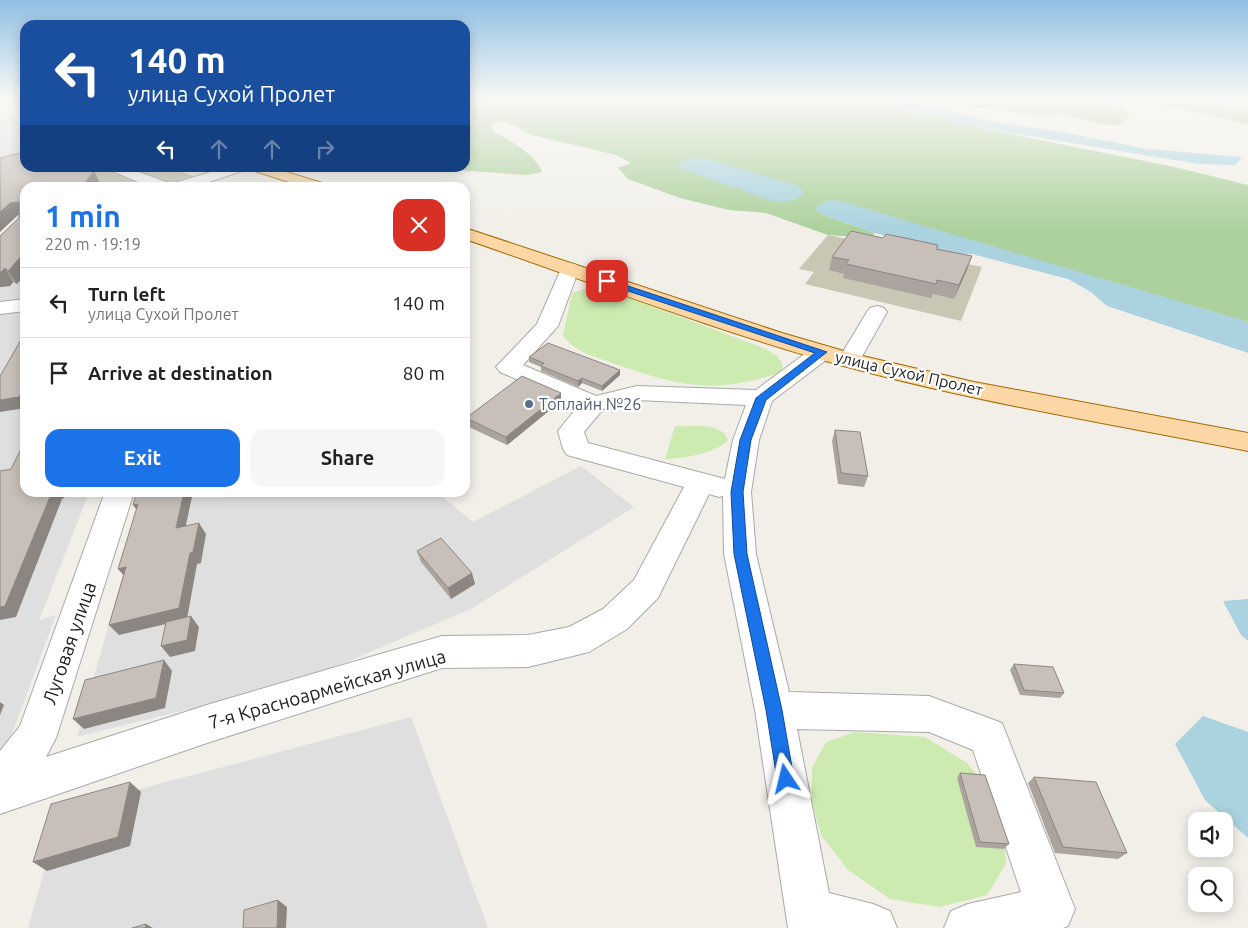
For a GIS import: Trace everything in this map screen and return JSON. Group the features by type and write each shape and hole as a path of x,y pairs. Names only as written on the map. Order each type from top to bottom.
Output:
{"main road":[{"path":"273,172 305,182"},
{"name":"улица Сухой Пролет","path":"470,235 836,356 974,389 1248,442"}],"street":[{"path":"127,172 152,182"},
{"path":"193,182 224,172"},
{"path":"570,269 547,326 508,367 594,404"},
{"path":"0,308 20,306"},
{"path":"737,492 576,449 571,431 594,404 637,393 761,398 836,356 877,312"},
{"path":"761,398 746,440 737,492 740,554 774,710 812,921 873,928"},
{"name":"7-я Красноармейская улица","path":"0,793 210,723 442,652 528,652 576,641 614,619 646,589 701,482"},
{"name":"Луговая улица","path":"0,784 36,738 118,497"},
{"path":"774,710 928,714 988,737 1051,909 968,928"}],"shaded area":[{"path":"0,142 20,142 20,154 0,159"},
{"path":"0,164 20,167 20,172 182,172 210,182 27,182"},
{"path":"828,235 982,267 961,321 805,284 814,272 799,269"},
{"path":"20,237 20,300 0,302 0,260"},
{"path":"20,312 20,497 87,497 39,620 56,615 4,755 0,756 0,314"},
{"path":"581,466 634,507 471,609 302,681 77,737 145,497 443,497 473,522"},
{"path":"411,717 488,928 28,928 61,810"}],"green space":[{"path":"470,142 514,143 534,159 542,172 526,175 470,171"},
{"path":"563,142 1052,142 1170,166 1248,185 1248,322 1057,266 816,209 823,215 875,233 870,238 828,235 766,213 729,210 680,198 628,179 618,168 631,163 616,155"},
{"path":"597,287 766,349 777,356 783,365 781,372 736,384 695,385 635,371 584,353 567,341 563,335 572,293"},
{"path":"675,426 712,427 724,434 728,440 723,445 707,452 665,459"},
{"path":"855,732 925,737 967,763 982,780 976,846 1005,849 1006,864 987,895 940,907 890,899 848,870 821,835 812,802 812,768 826,742"}],"water":[{"path":"1068,142 1114,142 1147,149 1242,157 1235,165 1199,164"},
{"path":"703,158 795,185 804,192 794,200 773,201 677,167 685,161"},
{"path":"837,200 1248,322 1248,353 1107,306 1091,292 1068,279 972,254 948,253 875,233 823,215 815,209 825,201"},
{"path":"1248,599 1248,641 1241,635 1223,601"},
{"path":"1203,716 1248,732 1248,838 1233,825 1233,812 1219,812 1205,800 1175,744"}],"building":[{"path":"20,153 20,172 93,172 86,182 20,182 20,258 8,271 5,268 0,273 0,236 19,218 19,202 10,203 0,212 0,158"},
{"path":"851,231 883,238 886,234 938,245 936,249 972,256 959,285 937,280 936,284 846,264 849,260 832,257"},
{"path":"20,342 19,397 0,400 0,376"},
{"path":"548,343 620,370 602,386 582,378 578,381 541,366 544,363 529,357"},
{"path":"522,376 561,393 506,437 470,420 470,415"},
{"path":"835,430 860,432 868,476 841,473"},
{"path":"20,451 20,497 50,497 5,606 0,607 0,471 11,469"},
{"path":"135,497 183,497 176,528 199,523 193,552 190,553 179,608 109,625 126,567 118,569 138,504 133,505"},
{"path":"441,538 472,573 448,588 417,551"},
{"path":"191,616 187,640 161,646 166,622"},
{"path":"164,660 156,698 73,719 85,680"},
{"path":"1014,664 1053,667 1064,693 1024,690"},
{"path":"960,773 985,775 1009,844 980,842"},
{"path":"1034,777 1096,782 1127,853 1063,847"},
{"path":"130,782 118,837 33,862 51,804"},
{"path":"278,900 277,928 243,928 244,910"},
{"path":"146,924 145,928 132,928"}],"place":[{"name":"Топлайн №26","path":"529,404"}],"route":[{"path":"607,281 774,338 822,352 761,398 746,440 737,492 740,554 774,710 786,779"}]}
